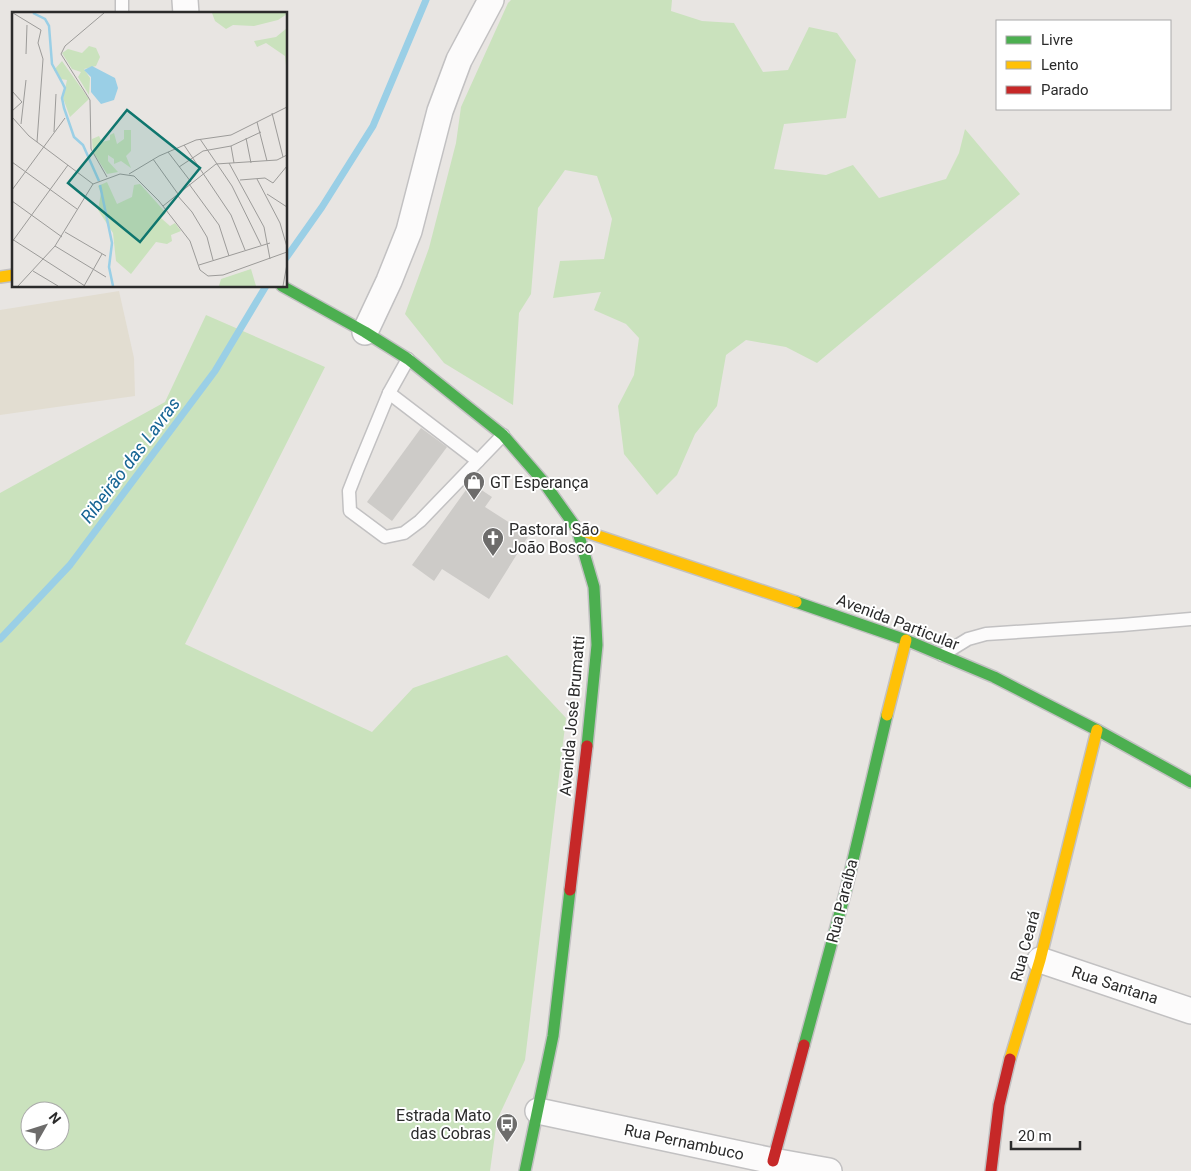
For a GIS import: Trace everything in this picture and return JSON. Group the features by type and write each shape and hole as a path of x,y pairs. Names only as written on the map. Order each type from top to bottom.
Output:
{"street":[{"path":"365,332 389,281 409,231 440,111 459,60 491,0"},
{"name":"Avenida José Brumatti","path":"286,288 365,332 408,359 503,436 542,480 578,529 594,587 597,645 586,757 553,1036 538,1111"},
{"name":"Avenida Particular","path":"578,529 825,611 906,640 994,677 1097,730 1191,782"},
{"name":"Rua Paraíba","path":"759,1163 846,890 879,744 906,640"},
{"name":"Rua Ceará","path":"991,1171 999,1105 1014,1041 1040,960 1097,730"},
{"name":"Rua Santana","path":"1040,960 1191,1010"},
{"path":"525,1171 538,1111"},
{"name":"Rua Pernambuco","path":"538,1111 759,1163 829,1171"}],"lane":[{"path":"408,359 389,393 349,491 350,511 385,537 404,533 420,521 503,436"},
{"path":"389,393 478,461"},
{"path":"942,655 968,639 986,634 1191,619"}],"shaded area":[{"path":"119,291 134,358 135,396 0,415 0,310"}],"green space":[{"path":"511,0 672,0 671,11 702,21 734,23 763,72 788,70 809,27 837,33 856,60 846,118 784,124 774,169 826,175 853,165 879,198 946,179 959,153 965,129 1020,194 817,363 786,347 746,340 726,355 717,406 695,434 677,475 657,495 624,454 618,406 634,375 639,338 626,324 594,310 601,292 553,298 560,261 604,259 612,219 597,176 565,170 538,208 531,294 519,313 513,405 444,363 405,314 429,248 456,143 461,107"},
{"path":"206,315 325,367 185,644 372,732 413,688 507,655 566,718 525,1060 497,1120 490,1171 0,1171 0,493 165,402"}],"building":[{"path":"421,428 447,447 392,521 367,502"},
{"path":"471,483 492,497 485,507 529,535 489,599 442,569 434,581 412,565"}],"waterway":[{"name":"Ribeirão das Lavras","path":"288,255 322,207 373,126 426,0"},
{"name":"Ribeirão das Lavras","path":"0,639 70,565 215,371 265,288"}],"traffic: fast":[{"path":"286,288 365,332 408,359 503,435 542,480 577,529 594,587 597,645 587,746"},
{"path":"796,602 906,640 994,677 1097,730 1191,782"},
{"path":"804,1045 846,890 887,715"},
{"path":"525,1171 553,1036 570,890"}],"traffic: slow":[{"path":"0,277 12,275"},
{"path":"577,529 796,602"},
{"path":"887,715 906,640"},
{"path":"1010,1059 1040,960 1097,730"}],"traffic: jam":[{"path":"570,890 587,746"},
{"path":"773,1161 804,1045"},
{"path":"991,1171 999,1105 1010,1059"}],"place":[{"name":"GT Esperança","path":"474,501"},
{"name":"Pastoral São João Bosco","path":"493,557"},
{"name":"Estrada Mato das Cobras","path":"507,1143"}]}
